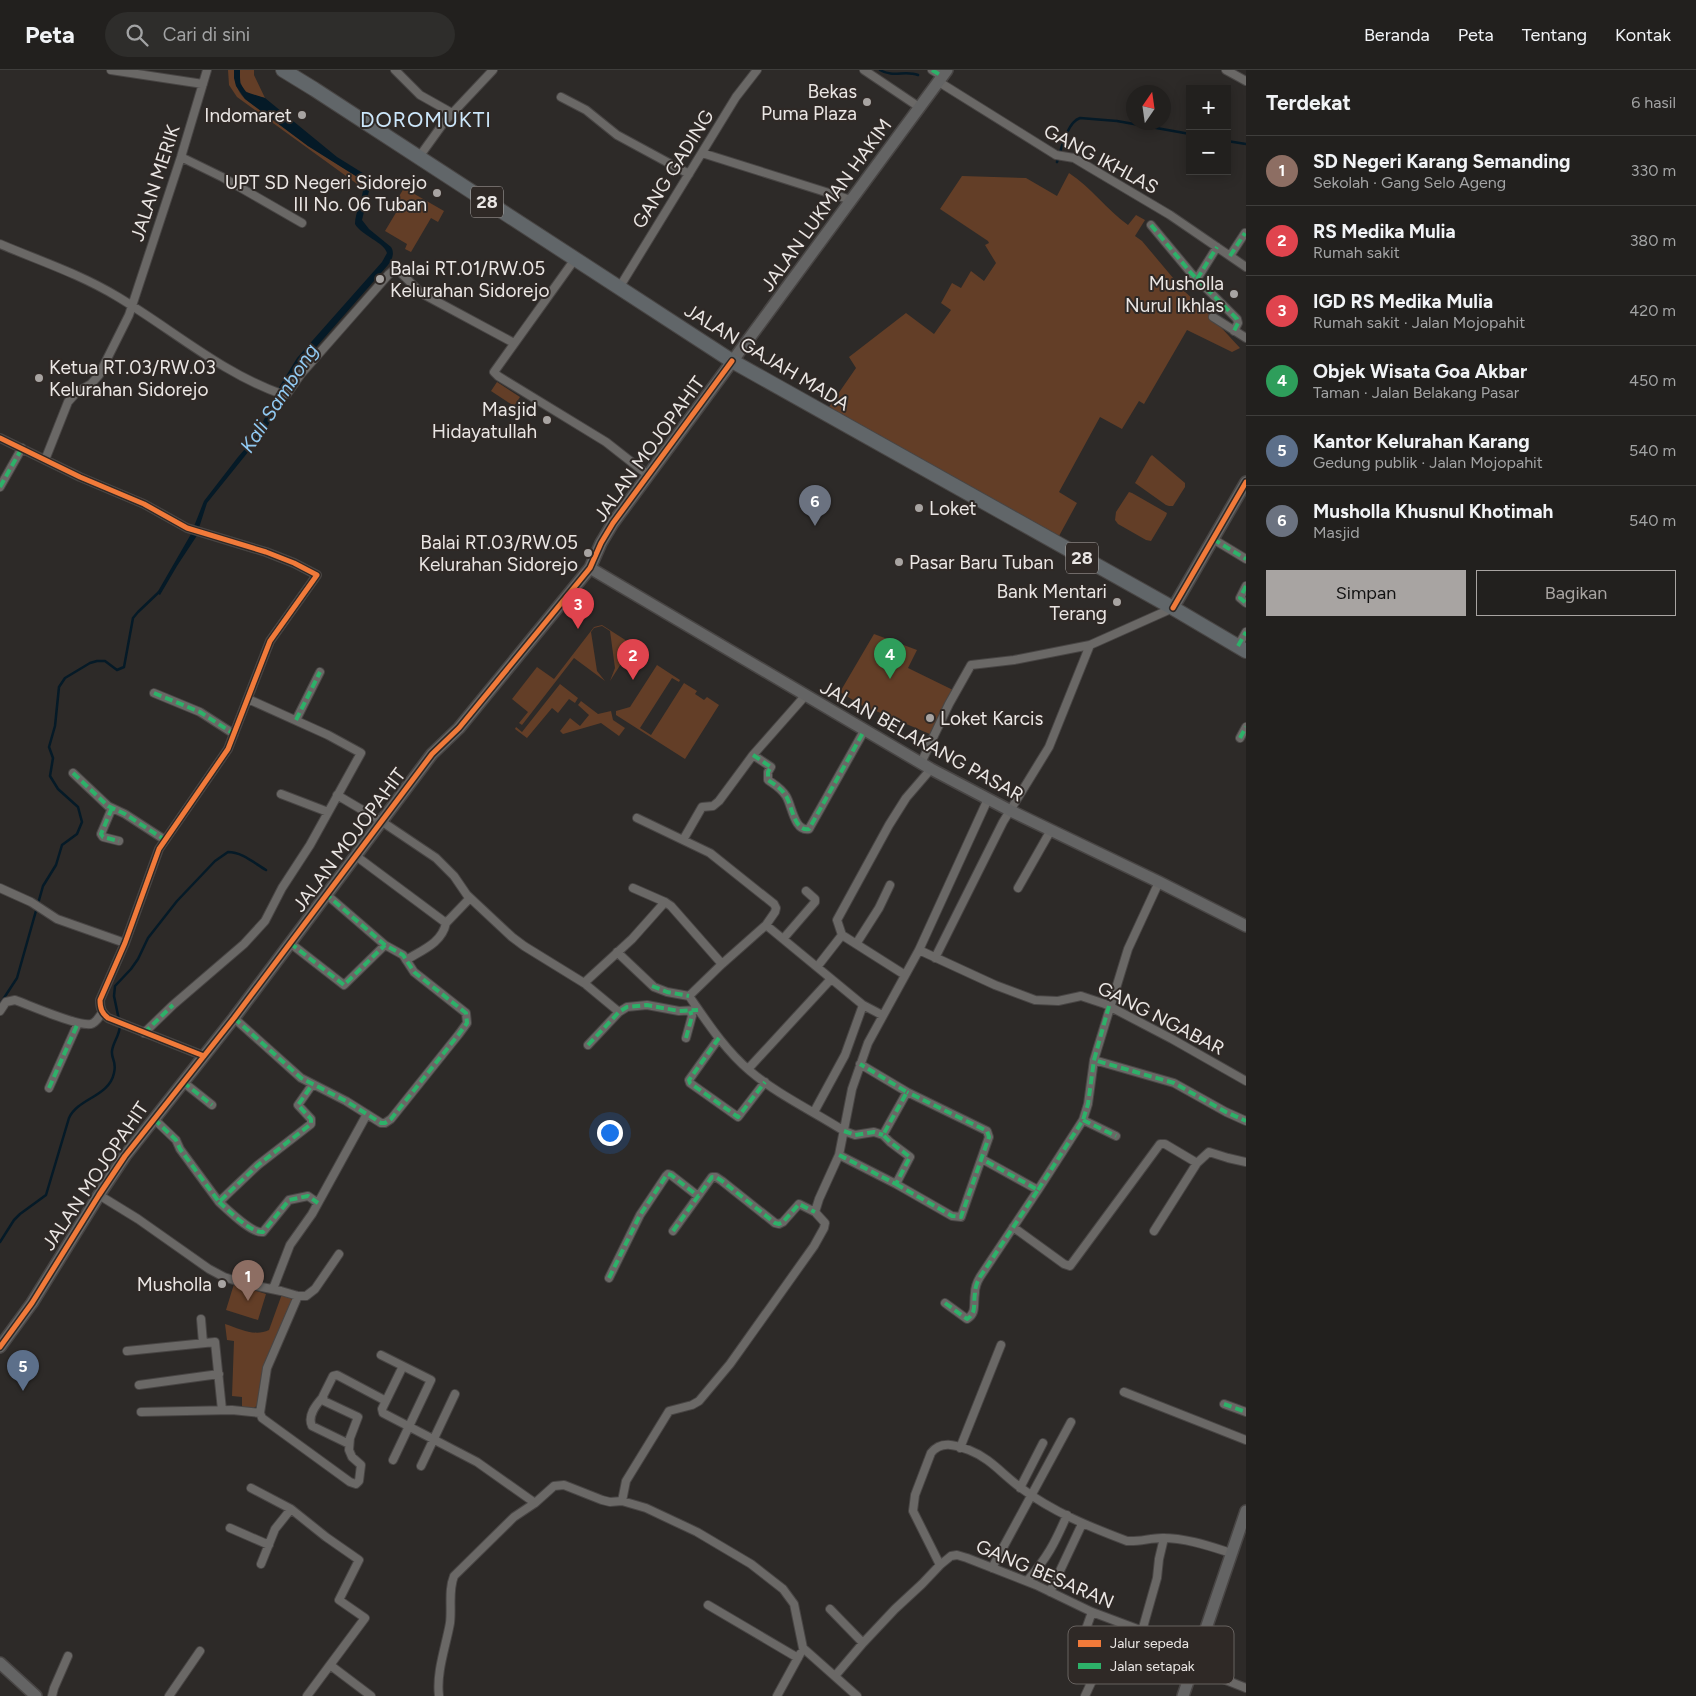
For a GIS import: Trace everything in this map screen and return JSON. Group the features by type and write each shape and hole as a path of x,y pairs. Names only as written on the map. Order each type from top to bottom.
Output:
{"highway":[{"name":"JALAN GAJAH MADA","path":"285,70 732,362 1173,608 1242,649"}],"street":[{"path":"111,70 203,84"},
{"name":"JALAN MERIK","path":"45,460 68,402 73,396 91,384 99,375 126,320 181,157 207,70"},
{"path":"395,70 420,95 452,113"},
{"path":"419,157 452,113 493,70"},
{"name":"GANG GADING","path":"618,288 736,97 757,70"},
{"path":"864,70 920,107"},
{"path":"1226,70 1246,81"},
{"name":"JALAN LUKMAN HAKIM","path":"732,362 920,107 940,74"},
{"name":"GANG IKHLAS","path":"940,74 1056,155 1077,160 1170,215 1246,267"},
{"path":"561,97 586,110 617,135 689,174"},
{"path":"702,153 851,200"},
{"path":"181,157 218,175 302,223"},
{"path":"1151,225 1197,279 1238,320 1234,330"},
{"path":"1230,256 1245,233"},
{"path":"0,244 85,279 132,305 226,368 258,386 284,395 287,394 301,374 394,270 400,272 421,292 514,343"},
{"path":"1197,279 1217,247"},
{"path":"575,259 494,370 494,373 606,442 648,475"},
{"path":"1213,317 1246,338"},
{"name":"JALAN MOJOPAHIT","path":"0,1347 32,1302 125,1156 234,1018 432,754 459,728 590,568 598,548 609,529 732,362"},
{"path":"0,438 144,504 187,528 279,557 318,575 270,641 234,734 221,760 155,857 125,942 100,1000 100,1007 105,1016 204,1056"},
{"path":"0,486 22,448"},
{"path":"905,976 842,935 837,920 889,824 926,766 949,704 971,665 1014,660 1090,645 1173,608 1246,482"},
{"path":"1213,539 1246,558"},
{"name":"JALAN BELAKANG PASAR","path":"590,568 926,766 1011,811 1246,926"},
{"path":"1246,586 1240,598 1246,603"},
{"path":"1242,649 1246,632"},
{"path":"935,958 995,837 1049,747 1090,645"},
{"path":"296,720 320,672"},
{"path":"154,693 200,712 234,734"},
{"path":"683,840 702,807 713,806 719,801 753,755 805,696"},
{"path":"144,1033 254,933 269,914 282,888 310,845 360,755 360,752 328,735 248,699"},
{"path":"1240,738 1246,727"},
{"path":"753,755 771,767 768,772 768,780 780,787 787,796 799,826 806,830 809,829 864,731"},
{"path":"73,773 101,801 165,840"},
{"path":"281,794 328,812"},
{"path":"337,796 381,821 441,862 470,898 524,946 584,982 620,1012"},
{"path":"815,1212 839,1155 850,1100 868,1042 919,950 988,799"},
{"path":"112,808 101,834 119,841"},
{"path":"637,818 717,858 774,904 776,908 766,925 689,996"},
{"path":"1018,888 1051,830"},
{"path":"356,856 446,923"},
{"path":"945,1303 967,1319 970,1318 975,1309 975,1294 980,1277 1083,1120 1088,1104 1094,1060 1109,1006 1128,949 1159,882"},
{"path":"856,944 879,908 890,885"},
{"path":"0,888 31,902 58,919 125,942"},
{"path":"633,888 670,906 722,964"},
{"path":"783,939 815,902 816,899 806,891"},
{"path":"234,1018 301,1078 346,1101 381,1123 391,1119 467,1023 466,1013 414,972 403,956 384,945 327,895"},
{"path":"406,960 436,942 442,934 446,923 470,898"},
{"path":"584,982 632,939 665,902"},
{"path":"766,925 863,1005 882,1015"},
{"path":"817,967 842,935"},
{"path":"290,943 344,985 384,945"},
{"name":"GANG NGABAR","path":"919,950 995,985 1035,1000 1058,1000 1082,996 1092,998 1172,1039 1246,1081"},
{"path":"617,952 654,987 667,992 689,996"},
{"path":"748,1069 831,979"},
{"path":"689,996 694,1011 748,1069 765,1082 855,1136 874,1132 883,1135 910,1158 896,1184"},
{"path":"0,1011 6,1002 15,1000 78,1023 93,1023 105,1016"},
{"path":"588,1045 620,1012 636,1005 647,1005 679,1011 694,1011"},
{"path":"814,1112 845,1055 863,1005"},
{"path":"686,1038 694,1011"},
{"path":"49,1088 78,1023"},
{"path":"719,1038 689,1080 690,1083 738,1117 765,1082"},
{"path":"1094,1060 1174,1083 1246,1121"},
{"path":"839,1155 896,1184 952,1216 960,1218 988,1142 988,1133 907,1092 860,1064"},
{"path":"183,1082 212,1105"},
{"path":"219,1202 258,1165 311,1124 311,1119 298,1105 312,1084"},
{"path":"883,1135 907,1092"},
{"path":"272,1289 290,1244 318,1203 366,1114"},
{"path":"154,1119 176,1140 219,1202 252,1230 259,1233 263,1232 289,1200 308,1196 318,1203"},
{"path":"1083,1120 1116,1136"},
{"path":"1013,1227 1064,1264 1070,1266 1159,1145 1165,1144 1197,1164"},
{"path":"1154,1231 1197,1164 1209,1152 1246,1162"},
{"path":"982,1159 1038,1190"},
{"path":"608,1278 640,1215 668,1174 698,1196"},
{"path":"622,1501 626,1480 669,1411 692,1405 700,1400 730,1364 814,1246 825,1225 815,1212 799,1204 783,1222 775,1223 716,1177 712,1177 673,1231"},
{"path":"99,1195 138,1219 213,1272 243,1283 298,1296 306,1296 313,1291 339,1254"},
{"path":"298,1296 267,1368 260,1413 266,1421 350,1482 356,1484 359,1481 361,1465 350,1454 349,1444 358,1417 324,1401 322,1398"},
{"path":"201,1319 203,1343"},
{"path":"127,1351 215,1342 222,1410"},
{"path":"960,1448 1001,1345"},
{"path":"381,1355 431,1380 393,1460"},
{"path":"403,1366 386,1401 383,1413 477,1462 535,1503"},
{"path":"139,1385 219,1374"},
{"path":"349,1444 312,1426 310,1422 310,1418 333,1376 337,1375 386,1401"},
{"path":"1124,1392 1246,1440"},
{"path":"422,1466 455,1394"},
{"path":"1224,1404 1246,1412"},
{"path":"141,1412 232,1410 260,1413"},
{"path":"992,1568 1071,1422"},
{"path":"1020,1488 1043,1443"},
{"path":"940,1565 913,1511 915,1495 931,1453 935,1448 946,1444 983,1457 1020,1488 1082,1524 1127,1541 1135,1542 1164,1538 1195,1542 1231,1554"},
{"path":"439,1696 440,1670 450,1624 451,1588 454,1576 508,1523 535,1503 551,1488 559,1484 602,1500 622,1501 657,1513 697,1532 751,1564 783,1589 794,1604 803,1648 857,1696"},
{"path":"251,1488 291,1508 326,1537 359,1560 339,1600 365,1618 307,1696"},
{"path":"261,1564 275,1529 291,1508"},
{"path":"1207,1626 1231,1554 1243,1530 1246,1511"},
{"path":"1027,1581 1042,1564 1053,1547 1067,1515"},
{"path":"1050,1592 1082,1524"},
{"path":"230,1528 269,1545"},
{"path":"1143,1626 1164,1538"},
{"name":"GANG BESARAN","path":"835,1676 863,1643 951,1556 957,1555 1027,1581 1092,1612 1129,1626"},
{"path":"708,1604 798,1658"},
{"path":"830,1609 863,1643"},
{"path":"1087,1626 1092,1612"},
{"path":"777,1696 803,1648"},
{"path":"169,1696 200,1651"},
{"path":"52,1696 68,1656"},
{"path":"0,1664 36,1696"},
{"path":"330,1665 366,1694"},
{"path":"1234,1683 1246,1688"},
{"path":"1085,1696 1090,1684"},
{"path":"1183,1696 1187,1684"}],"shaded area":[{"path":"228,70 234,70 236,86 245,99 308,146 361,179 364,189 237,97 229,85"},
{"path":"240,70 254,70 254,75 265,98 248,93 242,87"},
{"path":"1069,173 1085,185 1128,225 1136,215 1145,220 1135,236 1142,241 1184,291 1205,310 1240,348 1232,352 1187,330 1144,404 1139,401 1122,429 1100,417 1059,492 1077,503 1059,536 829,407 856,368 849,357 906,313 934,334 951,310 941,303 952,283 961,288 971,271 984,281 996,263 985,245 989,243 988,241 940,209 962,176 1026,178 1057,196"},
{"path":"404,188 444,211 438,222 431,218 411,252 405,249 407,244 385,231 400,206 395,203"},
{"path":"497,382 520,397 514,406 491,391"},
{"path":"1152,455 1185,483 1185,487 1173,506 1166,505 1135,483"},
{"path":"1129,492 1167,513 1151,541 1118,524 1115,520 1116,512"},
{"path":"602,625 633,645 610,681 615,668 610,631 602,626 594,628 591,632 597,671 605,681 574,658 522,725 519,723 528,712 512,699 537,667 554,679 594,627"},
{"path":"874,634 917,650 908,668 953,690 932,735 876,711 874,713 840,692"},
{"path":"657,665 680,680 679,682 672,678 640,728 651,735 684,683 697,691 695,694 704,700 707,697 719,705 685,759 616,715 616,711 630,707"},
{"path":"560,684 578,698 575,703 569,699 558,713 552,708 527,738 515,729 516,727 522,732"},
{"path":"581,701 598,714 611,711 613,720 625,728 619,736 601,723 563,734 560,731 570,718 580,726 589,715 578,705"},
{"path":"234,1284 266,1294 258,1320 226,1310"},
{"path":"282,1294 292,1299 263,1369 257,1406 252,1409 242,1408 242,1397 232,1396 234,1341 227,1340 225,1324 258,1333 269,1330"}],"water":[{"path":"234,70 240,70 240,83 246,92 265,98 337,157 366,175 369,191 362,220 369,229 391,247 393,254 388,265 304,361 285,390 266,430 207,503 196,537 160,595 157,593 191,534 204,501 257,435 278,389 297,358 382,262 387,253 382,246 355,224 363,190 362,180 308,146 245,99 236,86"}],"waterway":[{"path":"880,70 894,74 908,73 918,75"},
{"path":"1057,162 1071,125 1080,118 1117,121 1186,133"},
{"path":"1231,142 1246,144"},
{"name":"Kali Sambong","path":"0,1004 17,978 43,886 56,865 62,845 77,834 82,822 78,807 58,789 50,776 53,758 49,747 55,726 59,687 65,678 90,663 105,661 117,670 124,667 133,618 159,592"},
{"path":"119,1020 114,996 115,986 131,969 148,938 177,901 215,861 228,852 233,852 248,858 266,870"},
{"path":"0,1242 14,1220 46,1195 69,1118 73,1111 100,1093 111,1081 115,1069 112,1051 120,1025"}],"marked path":[{"path":"932,70 942,76"},
{"path":"1151,225 1191,273 1237,319 1238,323 1234,331"},
{"path":"1230,256 1245,233"},
{"path":"1197,279 1217,247"},
{"path":"0,487 22,448"},
{"path":"1213,539 1246,559"},
{"path":"1246,586 1240,598 1246,603"},
{"path":"1238,646 1246,632"},
{"path":"296,720 320,672"},
{"path":"154,693 200,712 234,734"},
{"path":"1240,738 1246,727"},
{"path":"753,755 771,767 768,772 768,780 786,796 794,817 800,826 804,829 809,829 864,731"},
{"path":"73,773 108,806 125,814 165,840"},
{"path":"112,808 101,834 103,837 119,841"},
{"path":"234,1018 301,1078 346,1101 381,1123 391,1119 459,1034 467,1023 466,1013 414,972 403,955 385,945 327,895"},
{"path":"290,943 344,985 385,945"},
{"path":"652,986 667,992 689,996"},
{"path":"144,1033 173,1005"},
{"path":"588,1045 619,1012 627,1007 647,1005 679,1011 698,1010"},
{"path":"1109,1006 1094,1060 1174,1083 1246,1121"},
{"path":"686,1038 692,1016 690,1011"},
{"path":"49,1088 78,1023"},
{"path":"719,1038 689,1080 690,1083 738,1117 765,1082"},
{"path":"1038,1190 1083,1120 1088,1104 1094,1060"},
{"path":"839,1155 896,1184 910,1157 883,1135 907,1092 860,1064"},
{"path":"183,1082 212,1105"},
{"path":"154,1119 176,1140 180,1149 219,1202 258,1165 311,1124 311,1119 298,1105 312,1085"},
{"path":"896,1184 952,1216 961,1217 989,1137 987,1131 907,1092"},
{"path":"1083,1120 1116,1136"},
{"path":"844,1131 855,1135 874,1132 883,1135"},
{"path":"945,1303 967,1319 970,1317 973,1311 975,1289 979,1279 1038,1190 982,1159"},
{"path":"609,1278 640,1215 668,1174 698,1196"},
{"path":"673,1231 712,1177 722,1181 775,1223 783,1222 799,1204 815,1212"},
{"path":"219,1202 234,1216 258,1232 263,1232 289,1200 308,1196 318,1203"},
{"path":"1224,1404 1246,1412"}],"cycle path":[{"path":"0,1347 32,1303 125,1156 234,1018 432,754 459,728 590,568 601,543 613,523 732,361"},
{"path":"0,438 80,477 144,504 187,528 266,552 317,575 270,641 228,749 159,849 125,943 100,1000 100,1006 108,1018 204,1056"},
{"path":"1173,608 1246,482"}],"place":[{"name":"Bekas Puma Plaza","path":"867,102"},
{"name":"Indomaret","path":"302,115"},
{"name":"UPT SD Negeri Sidorejo III No. 06 Tuban","path":"437,193"},
{"name":"Balai RT.01/RW.05 Kelurahan Sidorejo","path":"380,279"},
{"name":"Musholla Nurul Ikhlas","path":"1234,294"},
{"name":"Ketua RT.03/RW.03 Kelurahan Sidorejo","path":"39,378"},
{"name":"Masjid Hidayatullah","path":"547,420"},
{"name":"Loket","path":"919,508"},
{"name":"Musholla Khusnul Khotimah","path":"815,526"},
{"name":"Balai RT.03/RW.05 Kelurahan Sidorejo","path":"588,553"},
{"name":"Pasar Baru Tuban","path":"899,562"},
{"name":"Bank Mentari Terang","path":"1117,602"},
{"name":"IGD RS Medika Mulia","path":"578,629"},
{"name":"Objek Wisata Goa Akbar","path":"890,679"},
{"name":"RS Medika Mulia","path":"633,680"},
{"name":"Loket Karcis","path":"930,718"},
{"name":"Musholla","path":"222,1284"},
{"name":"SD Negeri Karang Semanding","path":"248,1301"},
{"name":"Kantor Kelurahan Karang","path":"23,1391"}],"district":[{"name":"DOROMUKTI","path":"426,119"}]}
